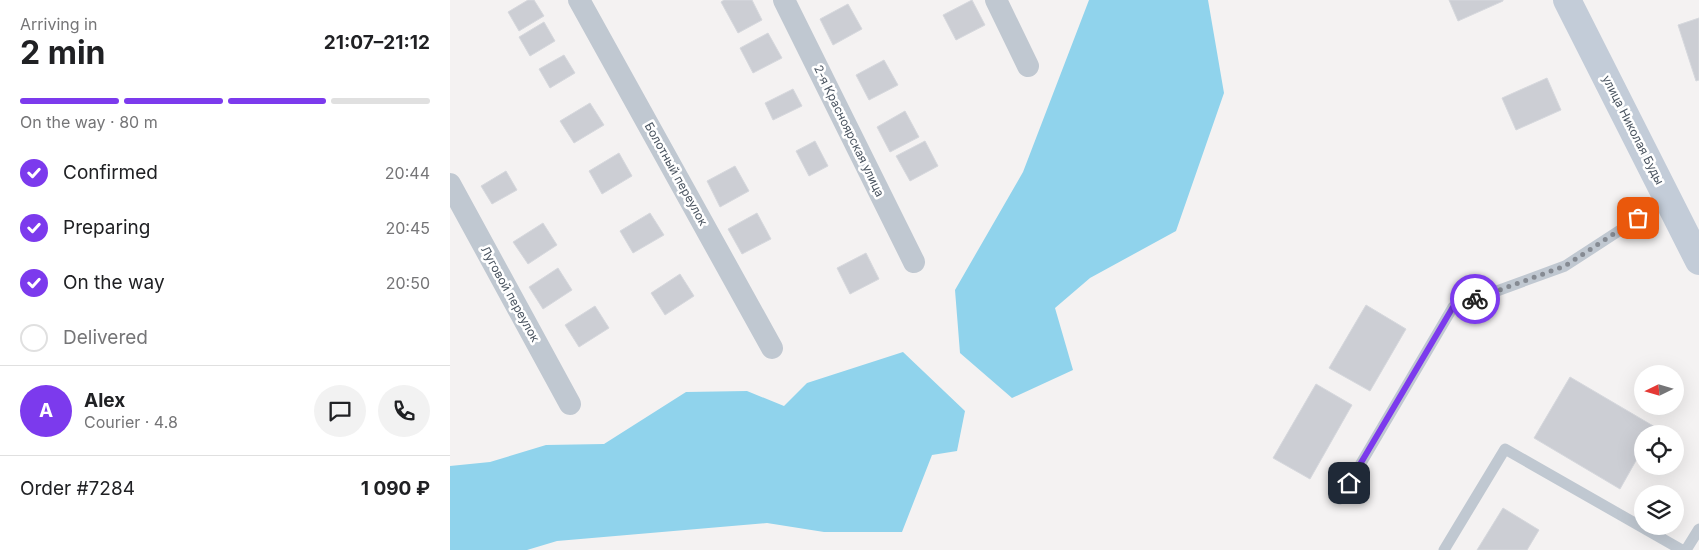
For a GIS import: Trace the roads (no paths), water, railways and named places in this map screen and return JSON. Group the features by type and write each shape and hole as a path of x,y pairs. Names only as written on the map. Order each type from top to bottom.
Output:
{"street":[{"name":"Болотный переулок","path":"579,0 772,348"},
{"name":"2-я Красноярская улица","path":"784,0 914,262"},
{"path":"996,0 1028,66"},
{"name":"улица Николая Буды","path":"1567,0 1699,261"},
{"name":"Луговой переулок","path":"450,184 570,404"}],"lane":[{"path":"1340,499 1453,307 1565,266 1668,199"},
{"path":"1444,550 1505,449 1682,550"},
{"path":"1686,550 1699,528"}],"water":[{"path":"1089,0 1208,0 1224,93 1176,231 1090,278 1055,308 1073,370 1012,398 960,353 955,290 1023,172"},
{"path":"903,352 965,411 957,451 932,455 902,532 824,532 767,523 557,541 527,550 450,550 450,466 490,462 546,445 604,444 686,392 747,391 784,406 807,383"}]}
